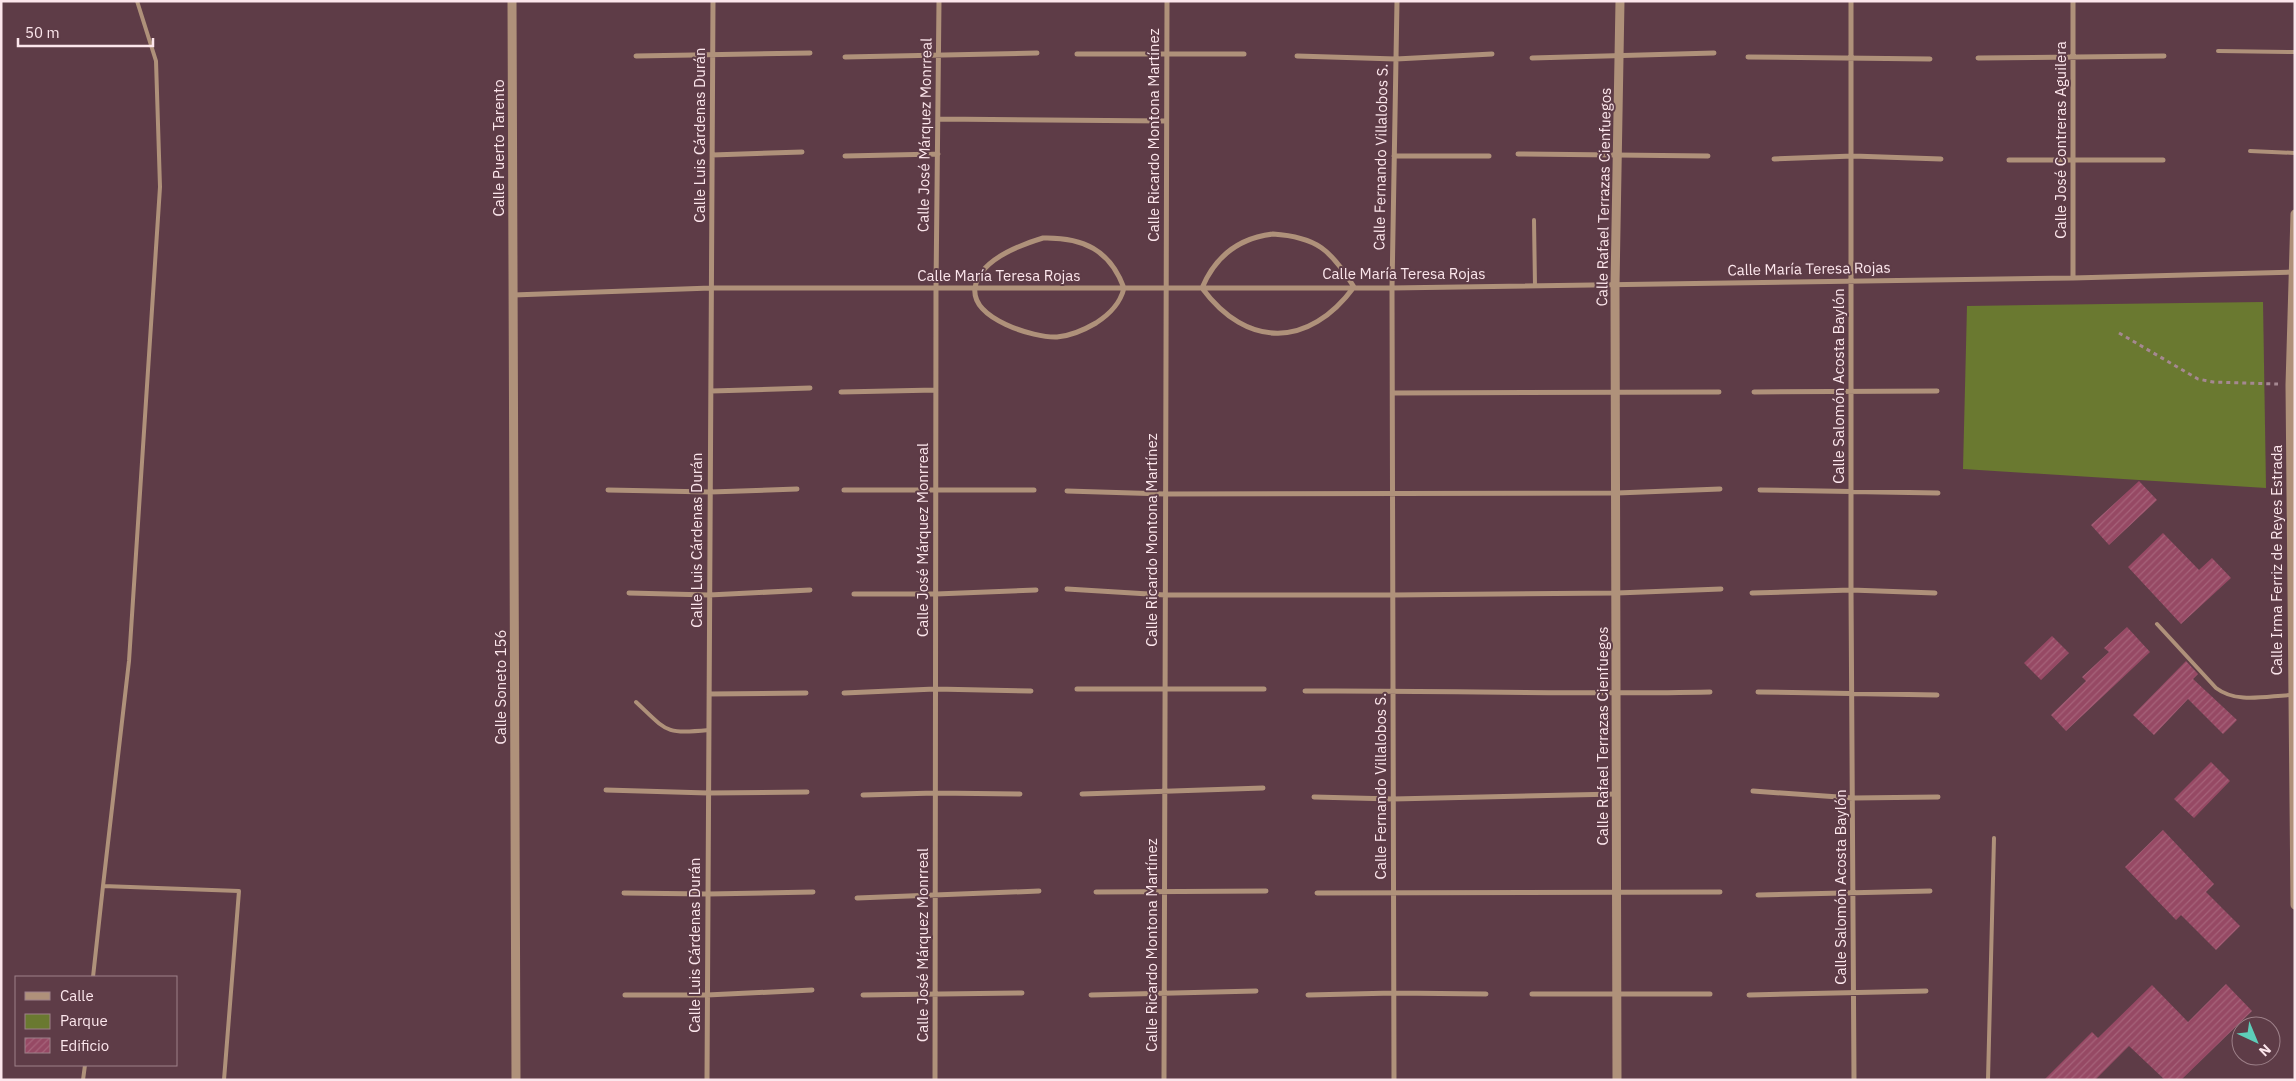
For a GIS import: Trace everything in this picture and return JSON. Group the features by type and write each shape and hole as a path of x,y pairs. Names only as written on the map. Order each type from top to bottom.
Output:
{"street":[{"name":"Calle Puerto Tarento","path":"512,1 513,295"},
{"name":"Calle Luis Cárdenas Durán","path":"707,1080 713,1"},
{"name":"Calle José Márquez Monrreal","path":"935,1080 936,288 939,1"},
{"name":"Calle Ricardo Montona Martínez","path":"1164,1080 1167,1"},
{"name":"Calle Fernando Villalobos S.","path":"1394,1080 1392,288 1397,1"},
{"name":"Calle Rafael Terrazas Cienfuegos","path":"1617,1080 1615,284 1620,1"},
{"name":"Calle Salomón Acosta Baylón","path":"1851,1 1853,156 1851,590 1854,1080"},
{"name":"Calle José Contreras Aguilera","path":"2073,1 2073,278"},
{"path":"1532,58 1714,52"},
{"path":"636,56 810,53"},
{"path":"845,58 939,54 1037,53"},
{"path":"1077,54 1244,54"},
{"path":"1297,56 1396,59 1492,54"},
{"path":"1978,58 2164,56"},
{"path":"1748,57 1930,59"},
{"path":"938,119 1166,121"},
{"path":"712,155 802,152"},
{"path":"845,156 938,154"},
{"path":"1518,154 1708,156"},
{"path":"1394,156 1489,156"},
{"path":"1774,159 1853,156 1941,159"},
{"path":"2009,160 2163,160"},
{"name":"Calle Irma Ferriz de Reyes Estrada","path":"2295,214 2290,384 2292,434 2292,695 2294,725 2295,905"},
{"path":"1273,234 1308,239 1324,248 1354,287 1338,306 1317,323 1303,330 1273,333 1244,326 1233,320 1210,299 1202,288 1215,266 1230,250 1244,241 1258,236 1273,234"},
{"path":"1043,238 1062,238 1097,249 1113,264 1124,288 1120,301 1102,319 1081,332 1056,337 1024,333 997,319 981,306 975,288 981,274 1013,248 1043,238"},
{"name":"Calle María Teresa Rojas","path":"513,295 711,288 1392,288 2073,278 2294,272"},
{"name":"Calle Soneto 156","path":"513,295 516,1080"},
{"path":"710,391 810,388"},
{"path":"841,392 936,390"},
{"path":"1754,392 1937,391"},
{"path":"1393,393 1719,392"},
{"path":"608,490 710,492 797,489"},
{"path":"1067,491 1165,494 1617,493 1720,489"},
{"path":"844,490 1034,490"},
{"path":"1760,490 1938,493"},
{"path":"1067,589 1165,595 1393,595 1617,593 1722,589"},
{"path":"629,592 710,595 810,590"},
{"path":"854,594 936,594 1036,590"},
{"path":"1752,593 1851,590 1935,593"},
{"path":"844,693 936,689 1031,691"},
{"path":"1078,689 1264,689"},
{"path":"1305,691 1393,690 1616,694 1710,692"},
{"path":"1758,692 1938,695"},
{"path":"709,694 806,693"},
{"path":"1082,794 1263,788"},
{"path":"606,790 708,793 808,792"},
{"path":"1753,791 1853,798 1938,797"},
{"path":"863,795 935,793 1020,794"},
{"path":"1314,796 1393,799 1616,794"},
{"path":"856,898 1039,891"},
{"path":"1096,892 1266,891"},
{"path":"1758,895 1930,891"},
{"path":"624,893 813,892"},
{"path":"1317,893 1720,892"},
{"path":"625,995 812,990"},
{"path":"1091,995 1256,990"},
{"path":"1749,995 1854,991 1926,991"},
{"path":"863,995 1022,993"},
{"path":"1308,995 1394,993 1486,994"},
{"path":"1532,994 1617,996 1710,994"}],"lane":[{"path":"93,976 129,661 160,187 156,61 137,1"},
{"path":"2218,51 2295,52"},
{"path":"2250,151 2295,153"},
{"path":"1534,220 1535,286"},
{"path":"2157,624 2216,688 2226,695 2236,698 2292,695"},
{"path":"636,702 670,731 678,733 709,730"},
{"path":"1988,1080 1994,838"},
{"path":"103,886 239,891 224,1080"},
{"path":"83,1080 84,1066"}],"path":[{"path":"2119,333 2198,379 2213,382 2290,384"}],"green space":[{"path":"2263,302 2266,488 1963,469 1967,306"}],"building":[{"path":"2139,481 2157,500 2109,545 2091,525"},
{"path":"2163,533 2199,570 2212,558 2231,578 2181,624 2128,567"},
{"path":"2127,627 2150,652 2066,731 2051,715 2086,681 2082,677 2109,652 2104,648"},
{"path":"2052,636 2069,653 2041,680 2024,663"},
{"path":"2186,661 2198,674 2193,679 2237,720 2223,734 2188,699 2154,735 2133,715"},
{"path":"2211,762 2230,781 2194,818 2174,799"},
{"path":"2163,830 2214,884 2206,892 2240,926 2216,950 2181,915 2176,920 2125,867"},
{"path":"2226,984 2252,1011 2247,1016 2231,1016 2231,1031 2181,1080 2165,1080 2129,1046 2095,1080 2044,1080 2092,1032 2098,1038 2152,985 2188,1022"}]}
